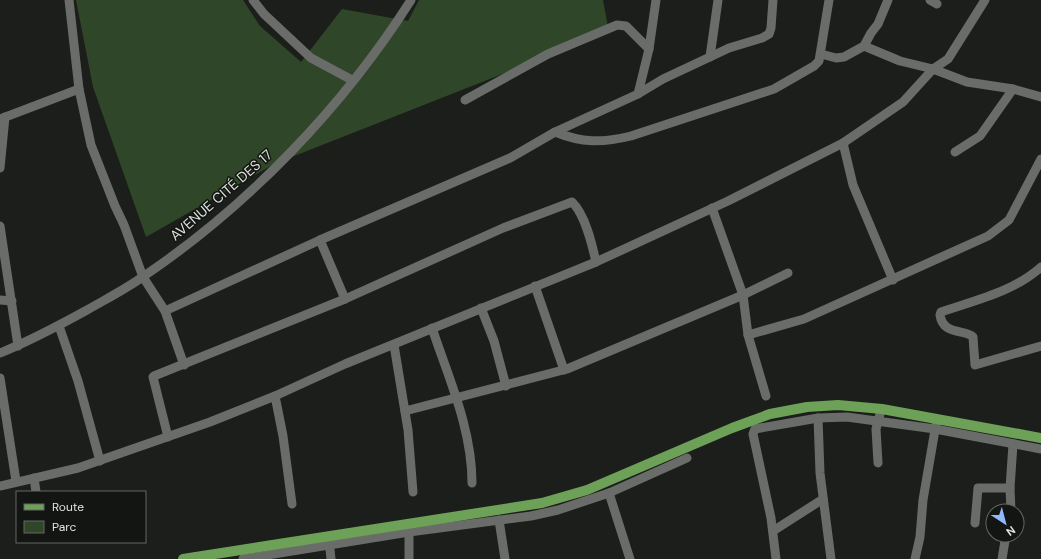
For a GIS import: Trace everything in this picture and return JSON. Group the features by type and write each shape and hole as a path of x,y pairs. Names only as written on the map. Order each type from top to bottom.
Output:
{"main road":[{"path":"183,559 270,545 329,541 409,528 542,502 588,490 732,428 770,414 808,407 831,406 882,409 1041,438"}],"street":[{"path":"69,0 79,90 91,145 124,225 143,277 165,311 184,365"},
{"path":"253,0 264,14 311,58 352,80"},
{"name":"AVENUE CITÉ DES 17","path":"0,353 59,326 143,277 217,220 267,177 324,117 370,59 411,0"},
{"path":"638,94 649,49 656,0"},
{"path":"710,57 718,0"},
{"path":"165,311 320,240 510,158 555,132 638,94 663,79 710,57 768,34 771,28 773,0"},
{"path":"555,132 586,142 608,142 631,136 774,89 814,66 819,61 824,21 829,0"},
{"path":"821,54 836,58 844,57 864,46 878,24 888,0"},
{"path":"0,486 100,461 275,396 345,364 596,262 712,208 842,143 903,102 933,69 948,59 985,0"},
{"path":"465,100 548,54 617,25 626,26 649,49"},
{"path":"864,46 900,61 933,69 967,82 1013,89 1041,97"},
{"path":"955,152 980,136 1013,89"},
{"path":"0,168 2,118 79,90"},
{"path":"842,143 853,185 893,280"},
{"path":"748,335 804,319 988,236 1009,220 1041,159"},
{"path":"168,437 153,377 345,299 503,228 572,202 578,208 582,216 593,248 596,262"},
{"path":"712,208 743,295 748,335 766,396"},
{"path":"0,226 18,346"},
{"path":"320,240 345,299"},
{"path":"1041,267 1024,281 1008,289 942,312 940,319 949,329 958,333 968,334 973,337 975,365 1041,346"},
{"path":"405,411 564,370 743,295 788,273"},
{"path":"535,286 564,370"},
{"path":"0,300 12,301"},
{"path":"481,308 494,341 506,386"},
{"path":"59,326 78,381 100,461"},
{"path":"432,328 462,414 472,470 472,483"},
{"path":"394,345 405,411 413,492"},
{"path":"0,378 16,481"},
{"path":"275,396 284,443 292,504"},
{"path":"878,463 876,429 882,409"},
{"path":"776,559 773,531 753,431 755,429 818,418 847,417 879,420 935,429 1041,449"},
{"path":"818,418 820,473 832,559"},
{"path":"915,559 920,537 922,500 937,418"},
{"path":"1011,503 1010,488 1014,444"},
{"path":"409,559 409,528 499,520 558,510 609,493 687,458"},
{"path":"34,478 36,491"},
{"path":"975,523 978,488 1010,488"},
{"path":"609,493 630,559"},
{"path":"773,531 823,499"},
{"path":"499,520 506,559"},
{"path":"244,559 270,557 329,541 331,559"},
{"path":"1002,559 1005,543"},
{"path":"270,545 270,557"}],"green space":[{"path":"76,0 243,0 260,26 301,62 342,9 408,21 419,0 603,0 609,32 274,164 146,237 93,87"}]}
